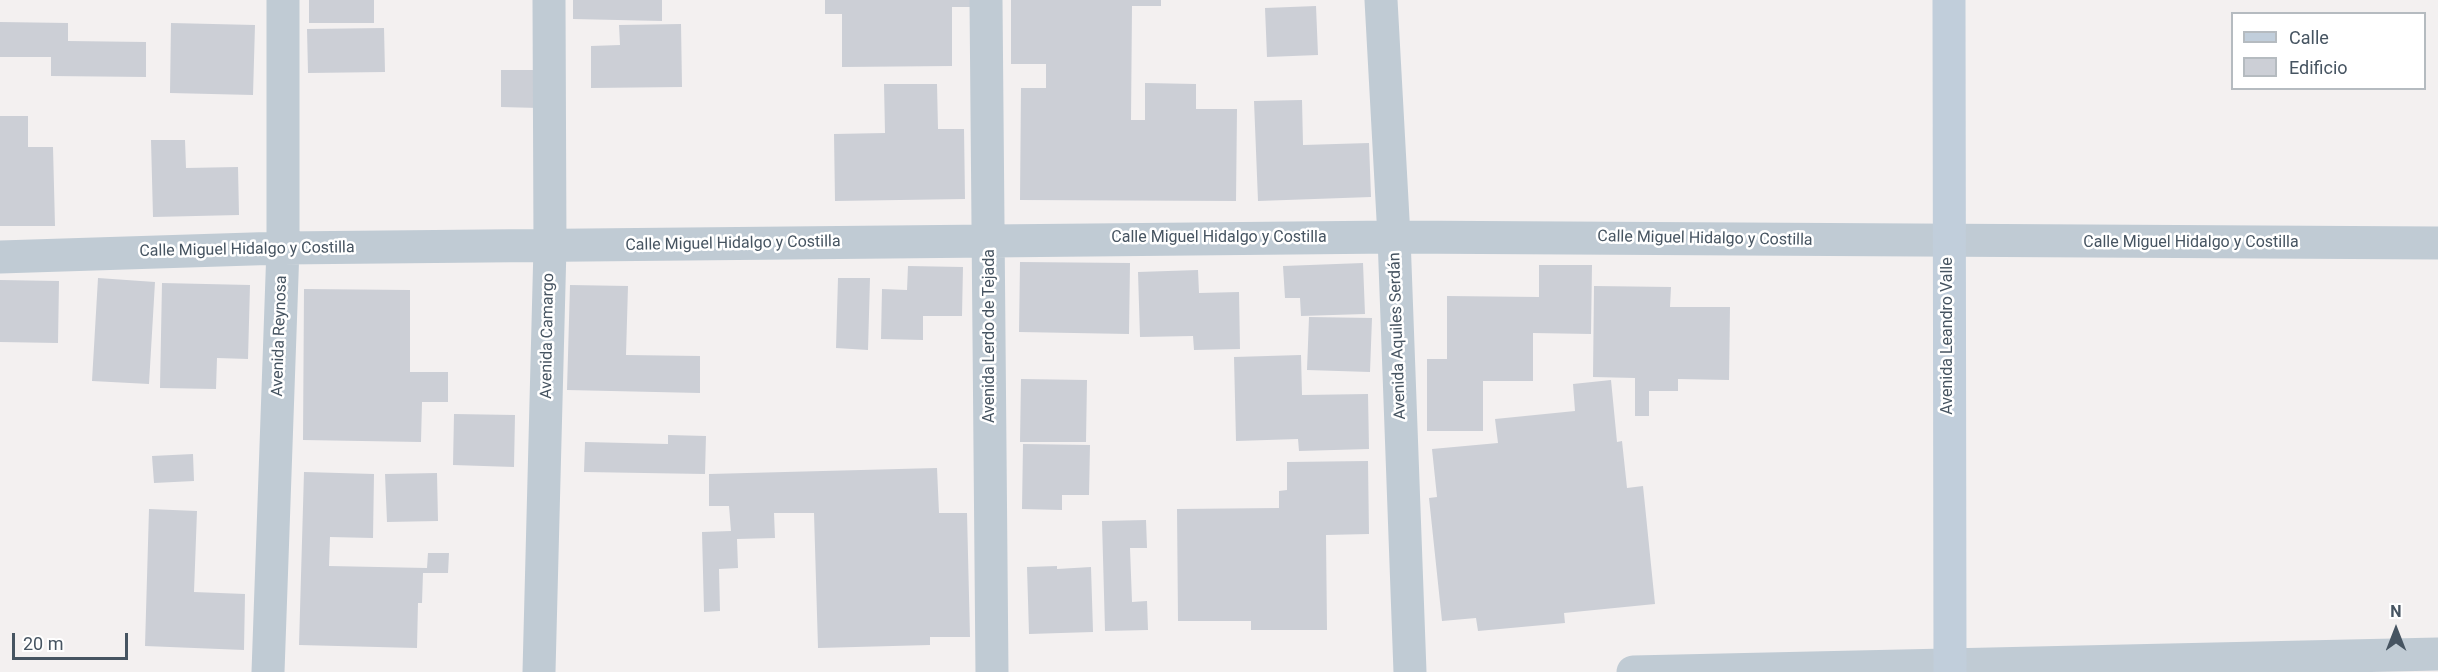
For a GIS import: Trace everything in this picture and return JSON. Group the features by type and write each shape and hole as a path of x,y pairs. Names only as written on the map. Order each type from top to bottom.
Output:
{"street":[{"name":"Avenida Reynosa","path":"268,672 283,248 283,0"},
{"name":"Avenida Camargo","path":"539,672 550,247 549,0"},
{"name":"Avenida Lerdo de Tejada","path":"987,0 992,672"},
{"name":"Avenida Aquiles Serdán","path":"1381,0 1394,237 1410,672"},
{"name":"Avenida Leandro Valle","path":"1949,0 1950,668"},
{"name":"Calle Miguel Hidalgo y Costilla","path":"0,257 283,248 1394,237 1948,242 2438,243"},
{"path":"1633,672 1950,668 2438,654"}],"building":[{"path":"309,0 374,0 374,23 309,23"},
{"path":"573,0 662,0 662,21 573,19"},
{"path":"825,0 971,0 971,7 952,7 952,66 842,67 842,14 825,14"},
{"path":"1011,0 1161,0 1161,6 1132,6 1131,120 1145,120 1145,83 1196,84 1196,109 1237,109 1236,201 1020,200 1021,88 1046,88 1046,64 1011,64"},
{"path":"1316,6 1318,55 1267,57 1265,8"},
{"path":"0,22 68,23 68,41 146,42 146,77 51,76 51,57 0,57"},
{"path":"171,23 255,25 253,95 170,93"},
{"path":"681,24 682,87 591,88 591,46 620,45 619,25"},
{"path":"384,28 385,72 308,73 307,29"},
{"path":"501,70 540,70 539,108 501,107"},
{"path":"884,84 937,84 938,129 964,129 965,199 835,201 834,134 885,133"},
{"path":"1302,100 1303,145 1369,143 1371,197 1258,201 1254,101"},
{"path":"0,116 28,116 28,147 53,147 55,226 0,226"},
{"path":"151,140 185,140 186,168 238,167 239,215 153,217"},
{"path":"1020,262 1130,263 1129,334 1019,332"},
{"path":"1363,263 1365,314 1301,316 1300,298 1285,298 1283,266"},
{"path":"1539,265 1592,265 1591,334 1533,333 1533,381 1483,381 1483,431 1427,431 1427,359 1447,359 1447,296 1539,297"},
{"path":"908,266 963,267 962,316 923,316 923,340 881,339 882,289 907,290"},
{"path":"1198,270 1199,293 1239,292 1240,349 1194,350 1193,336 1140,337 1138,272"},
{"path":"98,278 155,282 149,384 92,381"},
{"path":"838,278 870,278 868,350 836,348"},
{"path":"0,280 59,281 58,343 0,342"},
{"path":"162,283 250,285 248,359 217,358 216,389 160,388"},
{"path":"570,285 628,286 626,355 700,356 700,393 567,390"},
{"path":"1594,286 1671,287 1670,307 1730,307 1729,380 1678,379 1678,391 1649,391 1649,416 1635,416 1635,378 1593,377"},
{"path":"304,289 410,290 410,372 448,372 448,402 422,402 421,442 303,440"},
{"path":"1309,317 1372,318 1370,372 1307,370"},
{"path":"1301,355 1302,395 1368,394 1369,449 1299,451 1298,439 1236,441 1234,357"},
{"path":"1021,379 1087,380 1086,442 1020,442"},
{"path":"1611,380 1617,442 1622,441 1627,488 1643,486 1655,604 1564,613 1565,623 1478,631 1476,618 1442,621 1429,498 1437,497 1432,449 1498,443 1495,419 1575,411 1573,384"},
{"path":"454,414 515,415 514,467 453,465"},
{"path":"668,435 706,436 705,474 584,472 585,442 668,444"},
{"path":"1023,444 1090,445 1089,495 1062,495 1062,510 1022,509"},
{"path":"193,454 194,481 154,483 152,456"},
{"path":"1368,461 1369,534 1326,535 1327,630 1251,630 1251,621 1178,621 1177,509 1279,508 1279,491 1287,490 1287,462"},
{"path":"937,468 939,513 967,513 970,637 930,637 930,645 818,648 814,513 774,513 775,538 737,539 738,568 719,569 720,611 704,612 702,532 731,531 729,506 709,506 709,474"},
{"path":"304,472 374,474 373,538 330,537 329,566 427,568 428,553 449,553 448,573 423,573 422,603 418,603 417,648 299,645"},
{"path":"437,473 438,521 387,522 385,474"},
{"path":"149,509 197,511 194,592 245,594 244,650 145,646"},
{"path":"1146,520 1147,548 1130,548 1132,602 1147,601 1148,630 1105,631 1102,521"},
{"path":"1057,566 1057,569 1091,567 1093,632 1029,634 1027,567"}]}
